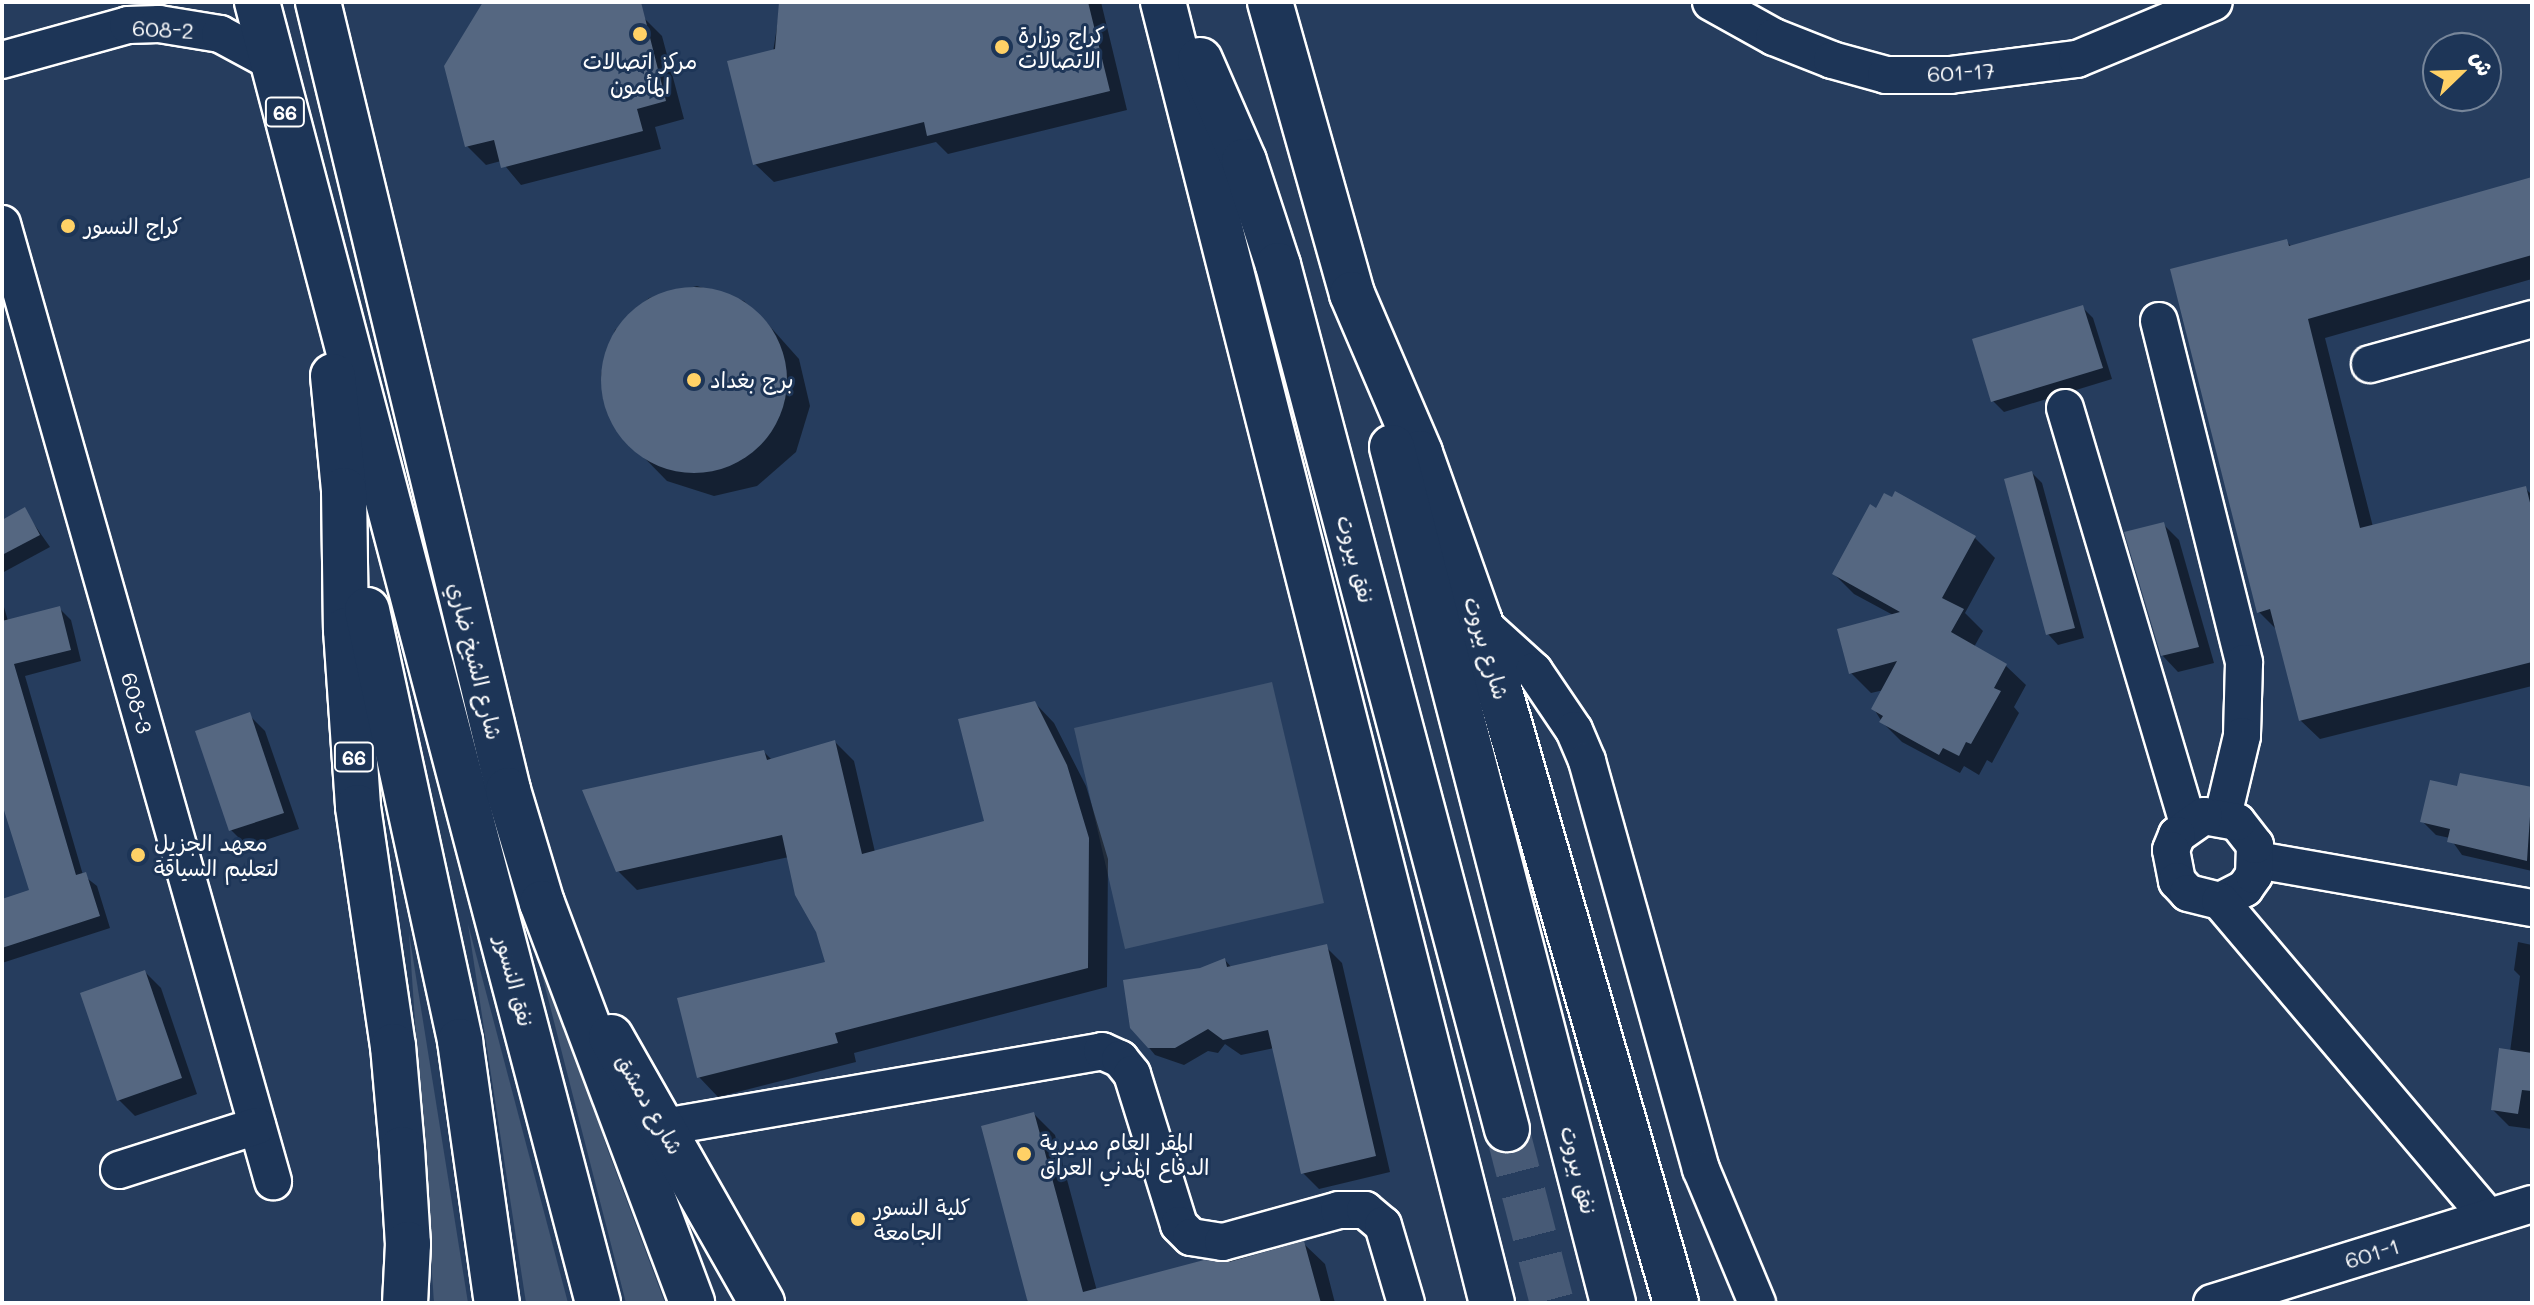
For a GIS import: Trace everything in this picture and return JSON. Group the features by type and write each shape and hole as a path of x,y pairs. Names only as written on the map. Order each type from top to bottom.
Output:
{"main road":[{"name":"شارع الشيخ ضاري","path":"257,2 313,223 431,659"},
{"name":"شارع الشيخ ضاري","path":"318,2 481,685 542,903 692,1303"},
{"name":"نفق بيروت","path":"1165,2 1200,60 1244,161 1278,265 1507,1129"},
{"path":"1165,2 1492,1303"},
{"name":"شارع بيروت","path":"1270,2 1352,294 1420,453 1480,622 1676,1303"},
{"name":"شارع الشيخ ضاري","path":"313,223 344,490 346,630 358,807 393,1046 408,1244 404,1299"},
{"name":"نفق بيروت","path":"1352,294 1613,1303"},
{"path":"344,490 460,1041 497,1303"},
{"name":"نفق النسور","path":"431,659 598,1303"},
{"name":"شارع دمشق","path":"542,903 762,1303"}],"street":[{"name":"601-17","path":"1711,2 1774,37 1832,60 1886,75 1950,75 2077,59 2214,2"},
{"name":"608-2","path":"2,60 128,25 159,24 220,34 272,62"},
{"name":"608-3","path":"2,224 273,1181"},
{"path":"2370,364 2532,319"},
{"path":"2159,321 2244,663 2242,736 2206,819 2171,850 2174,874 2188,893 2220,901 2488,1217"},
{"path":"2065,408 2206,819"},
{"path":"1480,622 1534,671 1574,730 1587,761 1701,1169 1757,1303"},
{"path":"2206,819 2248,832 2257,860 2245,888 2220,901"},
{"path":"2257,860 2532,908"},
{"path":"664,1127 1085,1050 1102,1051 1120,1059 1132,1074 1179,1225 1191,1237 1206,1243 1223,1242 1339,1210 1365,1210 1383,1225 1406,1303"},
{"path":"119,1170 257,1126"},
{"name":"601-1","path":"2212,1303 2532,1204"}],"shaded area":[{"path":"1272,682 1324,903 1125,949 1074,728"},
{"path":"497,799 607,1148 665,1303 626,1303"},
{"path":"468,924 568,1303 526,1303"},
{"path":"409,933 468,1303 434,1303"}],"building":[{"path":"483,2 641,2 666,101 637,109 643,131 501,168 494,140 465,147 444,66"},
{"path":"779,2 1088,2 1110,91 927,136 924,122 753,165 727,61 775,49"},
{"path":"2532,177 2532,255 2308,319 2360,528 2526,486 2532,511 2532,662 2299,721 2270,609 2257,613 2170,269 2287,239 2289,246"},
{"name":"برج بغداد","path":"694,287 712,288 730,294 760,314 780,344 786,362 786,398 780,416 760,446 730,466 712,472 694,473 676,472 658,466 628,446 608,416 602,398 601,380 602,362 608,344 628,314 658,294 676,288"},
{"path":"2083,305 2103,368 1991,402 1972,339"},
{"path":"2032,471 2075,628 2046,635 2004,479"},
{"path":"1895,491 1976,536 1942,598 1964,609 1951,632 2007,664 1994,688 2001,691 1971,744 1966,742 1959,756 1943,748 1939,755 1879,722 1883,716 1871,709 1897,661 1849,674 1837,629 1900,612 1832,574 1870,504 1876,508 1884,493 1892,497"},
{"path":"25,507 40,535 2,555 2,520"},
{"path":"2164,522 2199,647 2161,656 2124,532"},
{"path":"60,606 71,650 14,664 76,875 86,872 100,916 2,948 2,899 29,890 2,804 2,621"},
{"path":"1035,701 1067,765 1089,838 1088,968 835,1033 838,1043 697,1078 677,998 825,962 816,932 795,895 782,835 616,872 582,790 764,750 767,760 835,740 862,854 984,821 958,719"},
{"path":"250,712 284,813 229,831 195,731"},
{"path":"2460,773 2532,787 2527,861 2447,842 2450,829 2420,822 2430,780 2457,786"},
{"path":"1327,944 1376,1156 1301,1174 1268,1030 1223,1040 1208,1029 1175,1048 1148,1048 1130,1028 1123,980 1200,968 1225,958 1227,967"},
{"path":"145,970 182,1078 117,1101 80,993"},
{"path":"2499,1048 2532,1053 2532,1091 2522,1090 2518,1114 2491,1110"},
{"path":"1034,1112 1083,1292 1204,1260 1229,1262 1304,1241 1321,1303 1028,1303 981,1126"}],"tunnel":[{"path":"1507,1129 1552,1303"}],"place":[{"name":"مركز اتصالات المأمون","path":"640,34"},
{"name":"كراج وزارة الاتصالات","path":"1002,47"},
{"name":"كراج النسور","path":"68,226"},
{"name":"برج بغداد","path":"694,380"},
{"name":"معهد الجزيل لتعليم السياقة","path":"138,855"},
{"name":"المقر العام مديرية الدفاع المدني العراق","path":"1024,1154"},
{"name":"كلية النسور الجامعة","path":"858,1219"}]}
